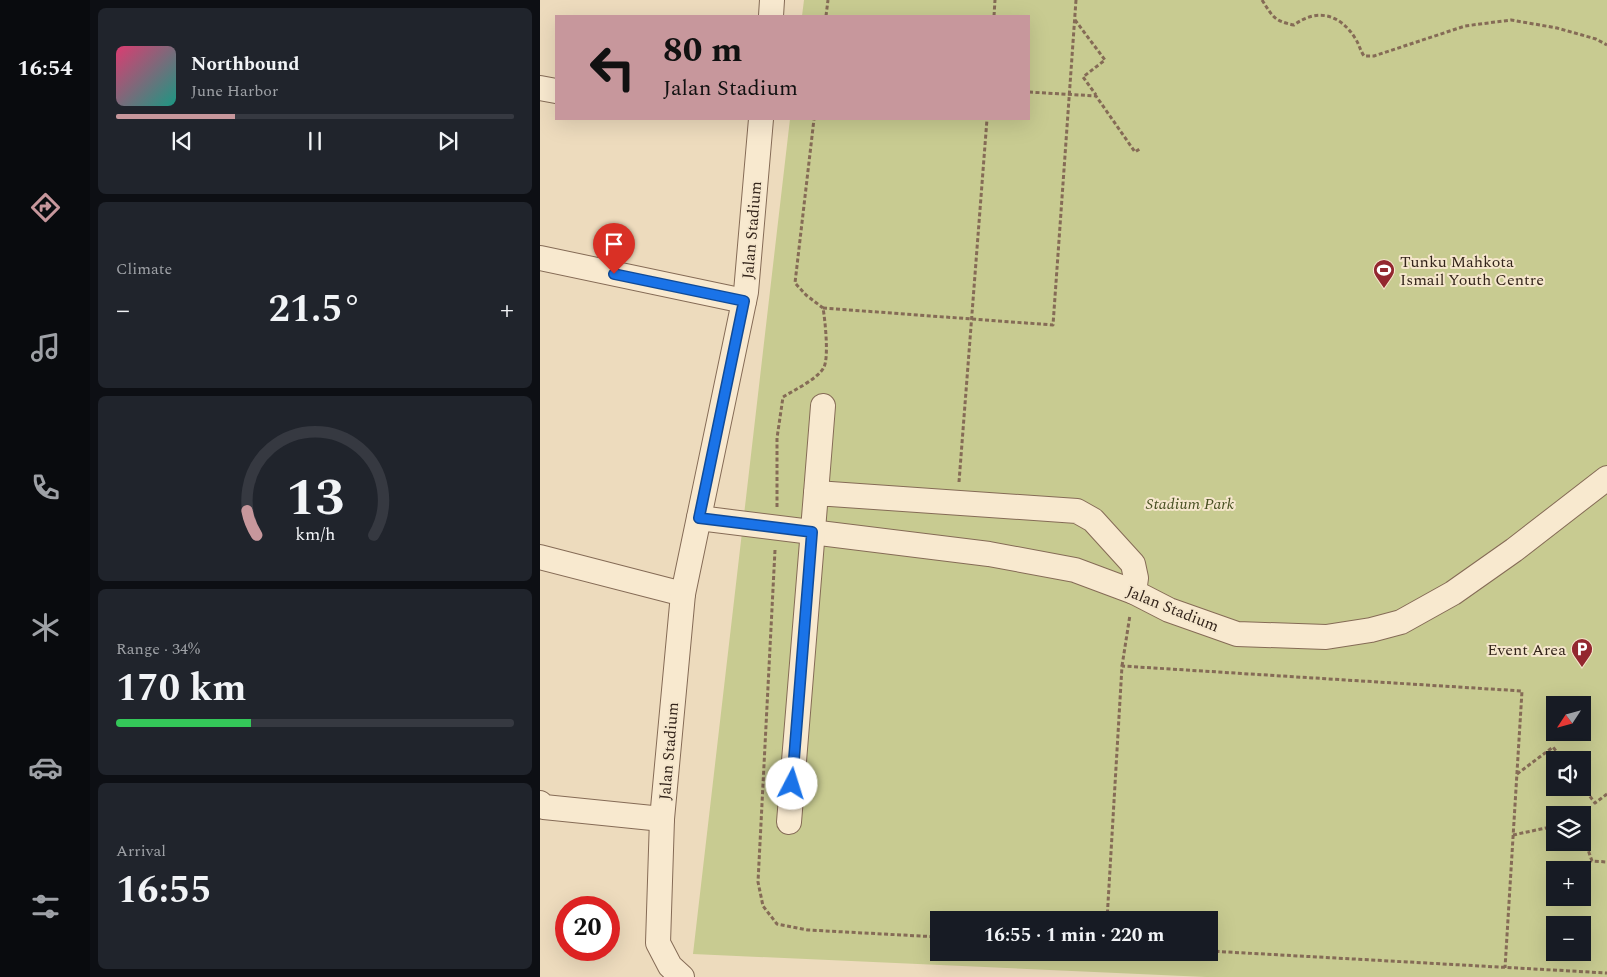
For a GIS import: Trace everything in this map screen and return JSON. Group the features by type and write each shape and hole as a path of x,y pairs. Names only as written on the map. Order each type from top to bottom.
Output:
{"street":[{"path":"771,15 772,0"},
{"path":"540,88 555,90"},
{"name":"Jalan Stadium","path":"682,977 670,966 658,943 662,819 683,594 744,301 758,120"},
{"path":"540,258 744,301"},
{"path":"789,822 823,406"},
{"name":"Jalan Stadium","path":"699,518 989,554 1075,570 1134,592 1169,610 1237,634 1326,637 1372,630 1401,622 1453,593 1514,550 1607,478"},
{"path":"816,493 1077,511 1093,520 1133,564 1136,578 1134,592"},
{"path":"540,557 683,594"},
{"path":"540,803 544,806 662,819"}],"path":[{"path":"826,15 828,0"},
{"path":"994,15 995,0"},
{"path":"814,120 795,282 806,295 823,308 1054,325 1068,94 1076,0"},
{"path":"1262,0 1280,22 1294,25 1304,18 1317,15 1331,16 1340,21 1356,40 1364,56 1374,56 1466,26 1511,20 1572,32 1596,39 1607,45"},
{"path":"1075,20 1105,60 1083,77 1135,152 1141,148"},
{"path":"1030,92 1096,96"},
{"path":"957,502 987,120"},
{"path":"778,438 783,397 815,376 825,366 826,327 823,308"},
{"path":"1108,911 1122,666 1134,592"},
{"path":"1122,666 1522,692 1505,968"},
{"path":"1517,774 1546,752"},
{"path":"1590,796 1595,803 1607,794"},
{"path":"1513,835 1546,828"},
{"path":"1588,851 1592,861 1607,862"},
{"path":"1218,952 1607,973"}],"green space":[{"name":"Stadium Park","path":"804,0 1607,0 1607,977 1206,977 693,954 790,120 1030,120 1030,15 802,15"}],"place":[{"name":"Tunku Mahkota Ismail Youth Centre","path":"1384,289"},
{"name":"Event Area","path":"1582,668"}],"route":[{"path":"614,274 744,301 699,518 812,532 792,784"}]}
